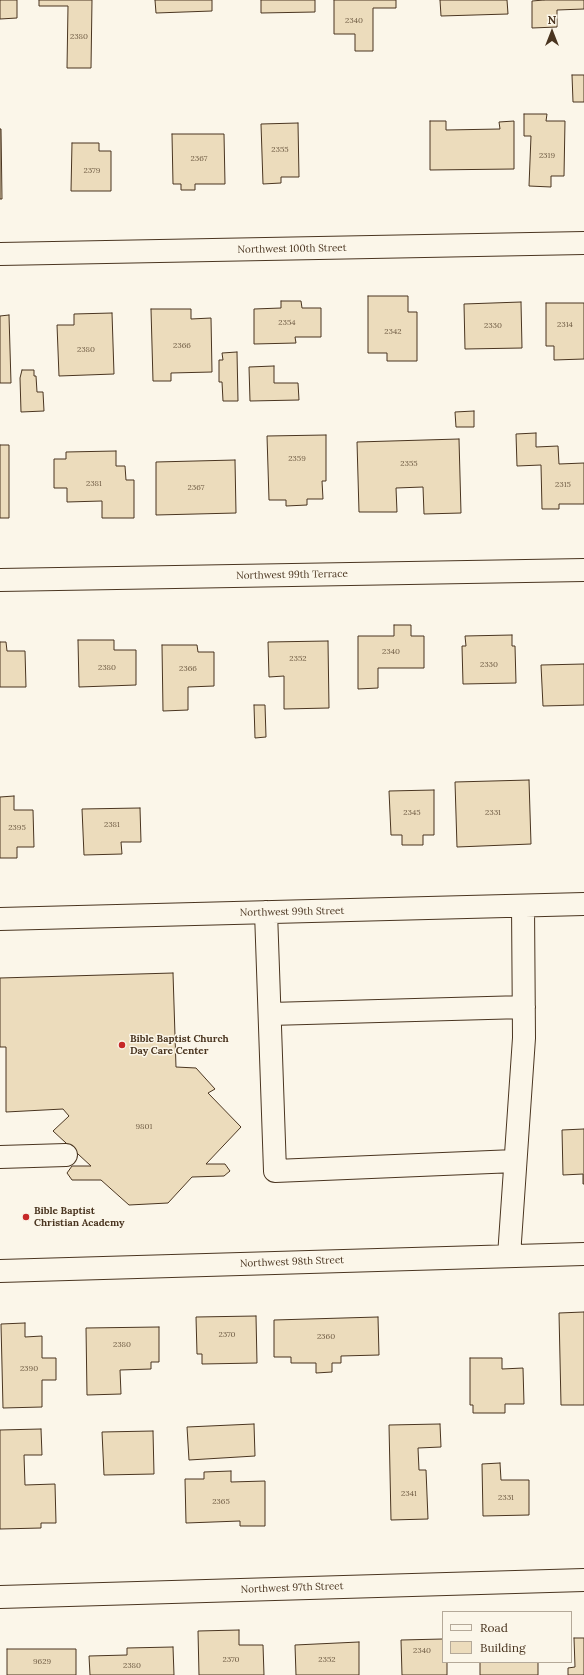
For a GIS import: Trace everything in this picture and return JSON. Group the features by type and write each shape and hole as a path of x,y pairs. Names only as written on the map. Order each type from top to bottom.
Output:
{"street":[{"name":"Northwest 100th Street","path":"0,254 584,243"},
{"name":"Northwest 99th Terrace","path":"0,580 584,570"},
{"name":"Northwest 99th Street","path":"0,919 584,904"},
{"path":"508,1256 524,1038 523,906"},
{"path":"266,912 275,1171 515,1161"},
{"path":"270,1014 524,1008"},
{"path":"0,1157 66,1155"},
{"name":"Northwest 98th Street","path":"0,1271 584,1254"},
{"name":"Northwest 97th Street","path":"0,1597 584,1580"}],"building":[{"path":"0,0 17,0 17,18 0,19"},
{"path":"39,0 92,0 91,68 67,68 68,6 39,6"},
{"path":"155,0 212,0 212,11 156,13"},
{"path":"261,0 315,0 315,12 261,13"},
{"path":"334,0 396,0 396,8 373,8 373,51 355,51 355,34 334,34"},
{"path":"440,0 507,0 508,14 441,16"},
{"path":"584,0 584,9 557,10 557,27 532,28 532,1"},
{"path":"572,75 584,75 584,102 573,102"},
{"path":"524,114 547,114 546,121 565,121 564,176 551,176 551,187 529,186 531,136 524,136"},
{"path":"430,121 446,121 446,130 500,129 499,122 514,121 514,169 430,170"},
{"path":"298,123 299,177 281,177 281,183 263,184 261,124"},
{"path":"1,129 2,199 0,199"},
{"path":"172,134 224,134 225,184 195,184 195,190 181,190 181,184 173,184"},
{"path":"72,143 99,143 99,151 111,151 111,191 71,191"},
{"path":"368,296 408,296 408,312 417,312 417,361 387,361 387,353 368,353"},
{"path":"281,301 301,301 302,308 321,308 321,337 295,337 296,343 254,344 254,309 281,308"},
{"path":"521,302 522,348 465,349 464,304"},
{"path":"546,303 584,303 584,359 554,360 554,346 546,346"},
{"path":"151,309 191,309 191,319 211,318 212,372 171,373 171,381 153,381"},
{"path":"112,313 114,374 59,376 57,325 74,325 74,314"},
{"path":"9,315 11,383 0,383 0,316"},
{"path":"237,352 238,401 223,401 222,382 219,382 219,360 223,360 222,353"},
{"path":"274,366 274,383 298,383 299,400 250,401 249,367"},
{"path":"22,370 34,370 37,392 43,392 44,411 21,412 20,378"},
{"path":"474,411 474,427 456,427 455,412"},
{"path":"536,433 536,447 558,446 559,464 584,463 584,504 559,504 559,509 542,509 541,465 517,466 516,434"},
{"path":"326,435 326,481 322,481 323,499 307,499 307,505 286,506 286,500 269,500 267,436"},
{"path":"459,439 461,513 424,514 423,487 396,488 397,512 359,512 357,442"},
{"path":"0,445 9,445 9,518 0,518"},
{"path":"116,451 116,466 125,466 126,480 134,480 134,518 102,518 102,501 67,502 67,488 54,488 54,459 66,459 66,452"},
{"path":"235,460 236,513 156,515 156,462"},
{"path":"394,625 411,625 411,636 424,636 424,668 378,668 378,688 358,689 358,636 394,636"},
{"path":"512,635 512,646 515,646 516,683 463,684 462,646 466,646 465,636"},
{"path":"78,640 114,640 114,650 136,650 136,685 79,687"},
{"path":"328,641 329,708 284,709 284,676 269,677 268,642"},
{"path":"0,642 6,642 7,651 25,651 26,687 0,687"},
{"path":"162,645 197,645 198,652 214,652 214,686 188,687 188,710 163,711"},
{"path":"584,664 584,705 543,706 541,665"},
{"path":"254,705 265,705 266,737 255,738"},
{"path":"529,780 531,844 457,847 455,782"},
{"path":"434,790 434,835 423,835 423,845 402,845 402,835 391,835 389,791"},
{"path":"14,796 14,810 33,810 34,847 17,847 17,858 0,858 0,797"},
{"path":"140,808 141,842 121,842 122,854 84,855 82,809"},
{"path":"173,973 176,1067 196,1068 215,1089 208,1093 241,1127 206,1164 225,1164 230,1171 224,1176 192,1177 168,1203 129,1205 101,1180 72,1180 67,1173 72,1166 91,1166 53,1131 69,1116 63,1109 6,1112 6,1047 0,1047 0,978"},
{"path":"584,1129 583,1184 583,1174 563,1175 562,1130"},
{"path":"584,1312 584,1405 561,1405 559,1313"},
{"path":"256,1316 257,1363 202,1364 202,1354 197,1354 196,1317"},
{"path":"378,1317 379,1355 341,1356 341,1363 332,1363 332,1372 316,1373 316,1363 291,1363 291,1357 274,1357 274,1320"},
{"path":"25,1323 25,1337 42,1336 42,1358 56,1358 56,1380 42,1380 42,1407 3,1408 1,1324"},
{"path":"159,1327 159,1362 151,1362 151,1369 120,1370 121,1394 87,1395 86,1328"},
{"path":"470,1358 502,1358 502,1369 523,1368 524,1404 505,1404 505,1413 473,1413 473,1405 470,1405"},
{"path":"254,1424 255,1456 189,1460 187,1427"},
{"path":"440,1424 441,1447 418,1448 419,1470 426,1470 428,1519 391,1520 389,1425"},
{"path":"41,1429 42,1455 24,1455 25,1485 55,1484 56,1523 41,1523 41,1528 0,1529 0,1430"},
{"path":"153,1431 154,1474 104,1475 102,1432"},
{"path":"500,1463 501,1480 529,1480 529,1515 483,1516 482,1464"},
{"path":"231,1471 231,1482 265,1481 265,1526 240,1526 240,1521 186,1523 185,1479 204,1479 204,1472"},
{"path":"239,1630 239,1645 263,1645 264,1675 199,1675 198,1631"},
{"path":"574,1638 584,1638 584,1675 568,1675 568,1668 575,1667"},
{"path":"442,1639 442,1663 447,1663 447,1675 402,1675 401,1640"},
{"path":"359,1642 359,1675 296,1675 295,1645"},
{"path":"173,1647 174,1675 90,1675 89,1656 127,1655 127,1648"},
{"path":"7,1649 76,1649 76,1675 7,1675"},
{"path":"480,1663 538,1663 538,1675 480,1675"}],"place":[{"name":"Bible Baptist Church Day Care Center","path":"122,1045"},
{"name":"Bible Baptist Christian Academy","path":"26,1217"}]}
